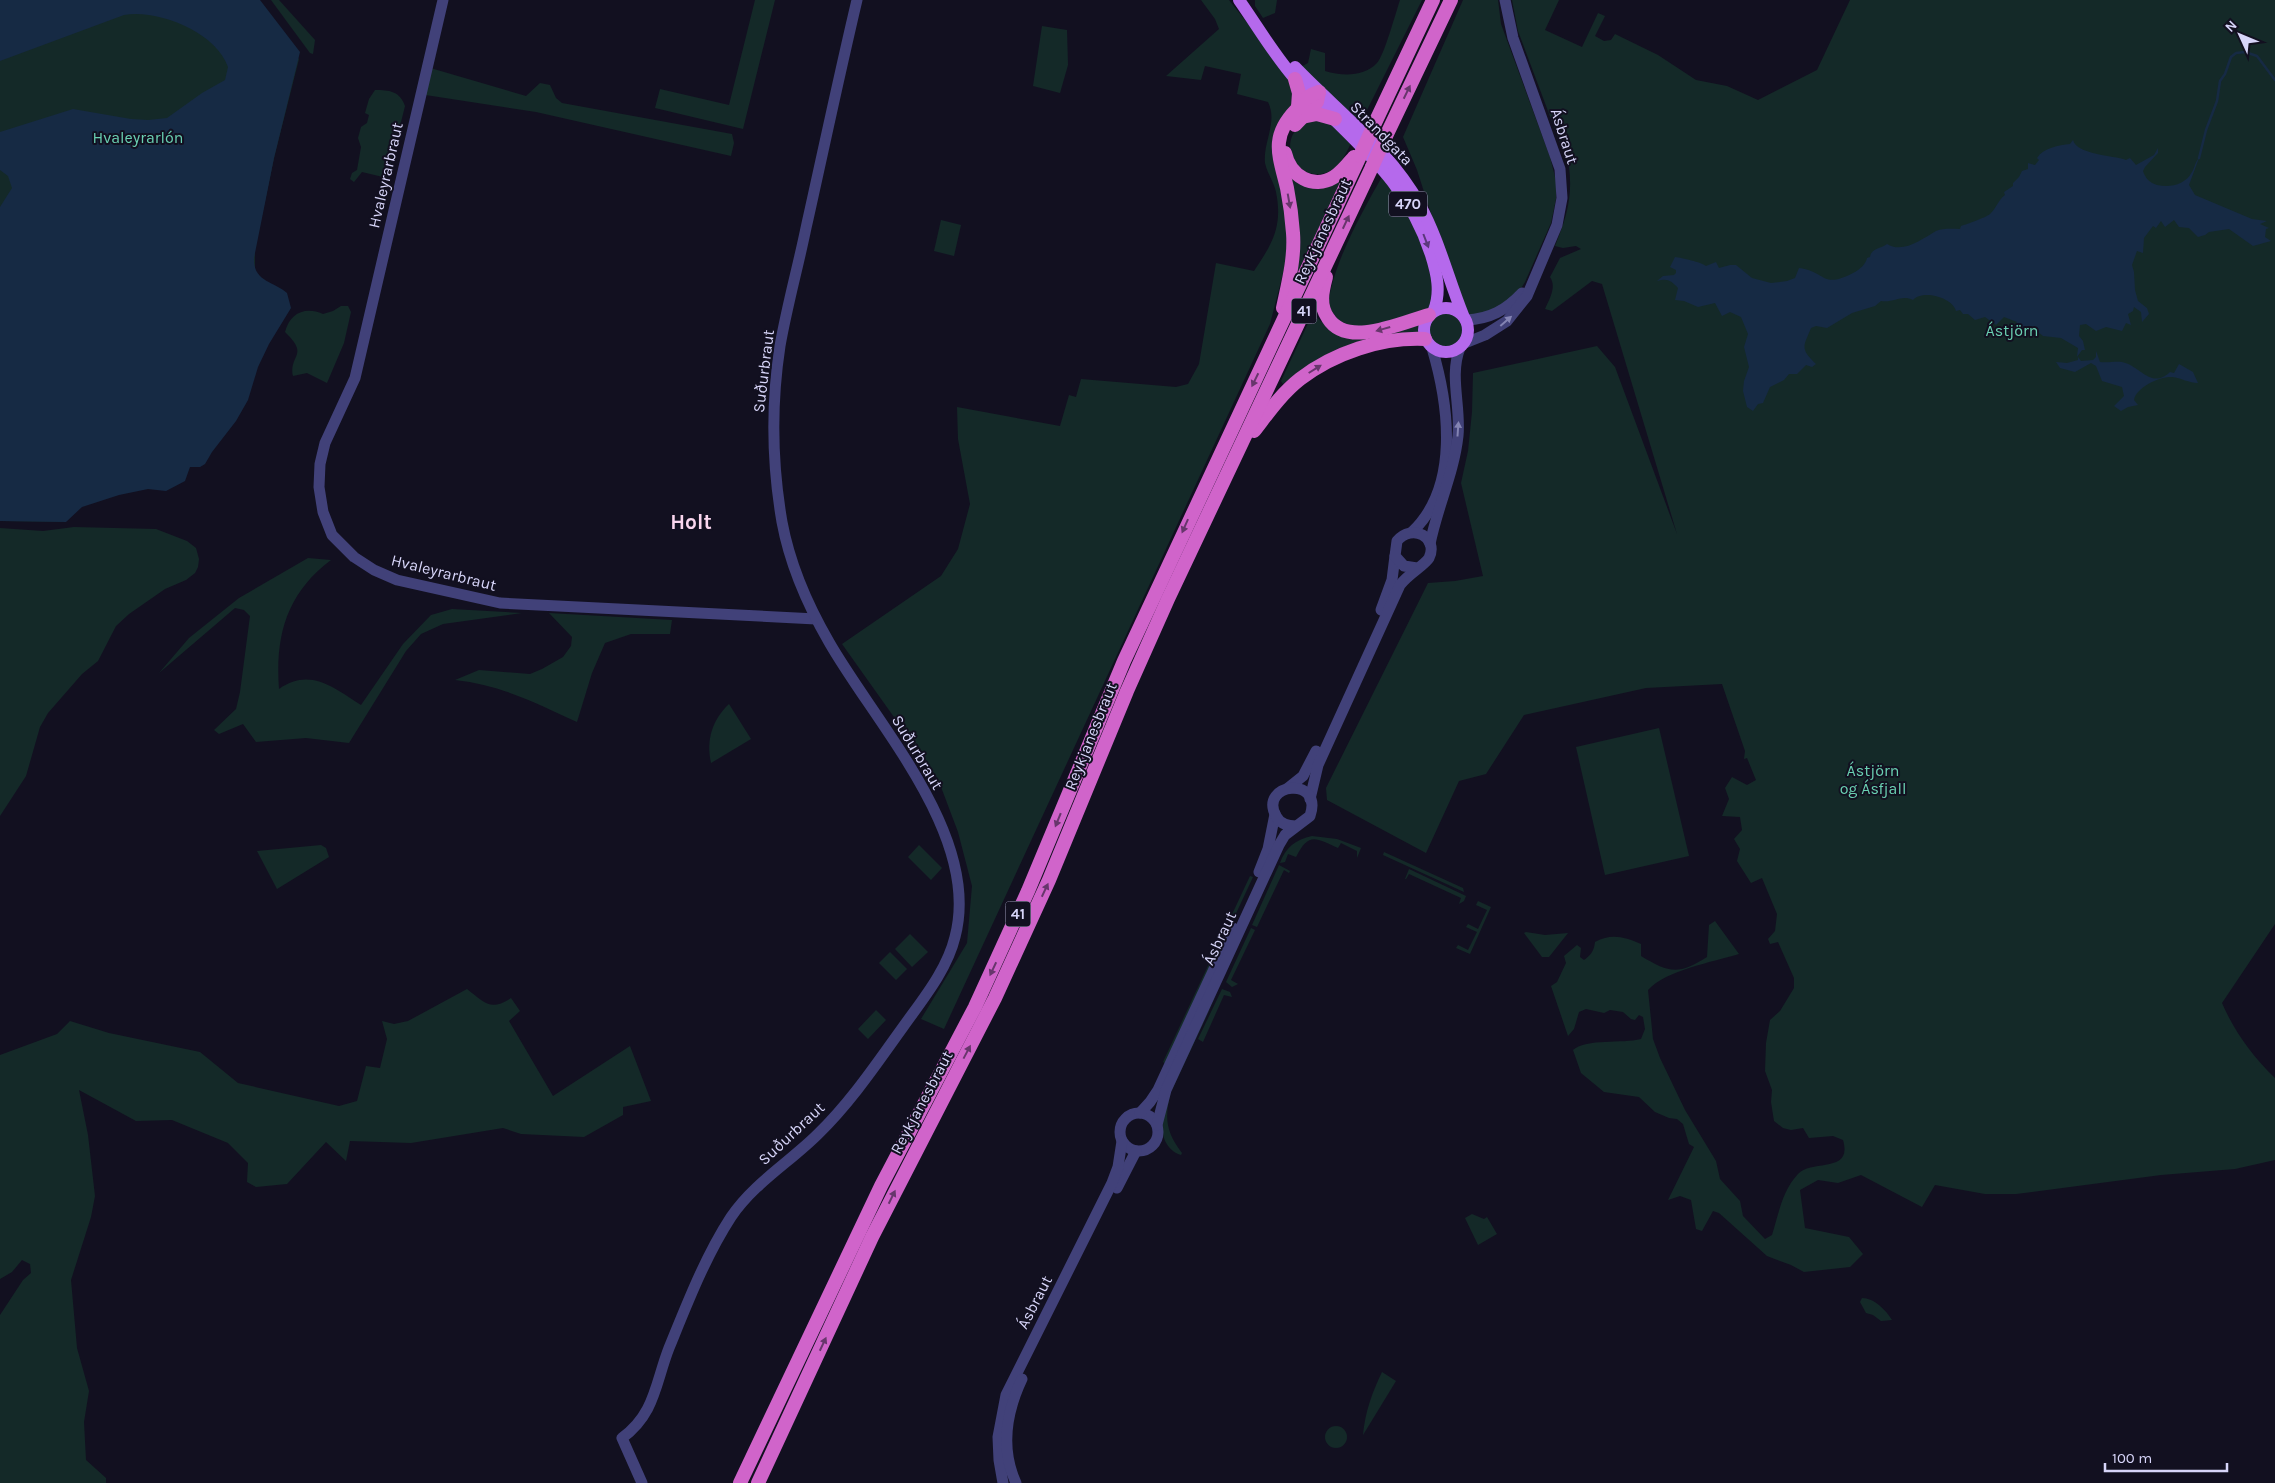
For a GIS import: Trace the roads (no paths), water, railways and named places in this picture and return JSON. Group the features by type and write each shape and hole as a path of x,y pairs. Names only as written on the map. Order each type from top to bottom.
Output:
{"highway":[{"name":"Reykjanesbraut","path":"740,1483 881,1186 975,1007 1028,891 1124,661 1194,508 1277,336 1359,154 1433,0"},
{"name":"Reykjanesbraut","path":"758,1483 902,1178 1000,989 1050,880 1130,682 1451,0"},
{"path":"1295,79 1299,93 1300,112 1289,132 1285,150 1289,165 1301,178 1316,182 1334,178 1359,154"},
{"path":"1277,336 1291,269 1293,235 1290,203 1280,162 1278,142 1284,126 1315,96"},
{"path":"1300,112 1335,119"},
{"path":"1335,243 1322,296 1323,309 1335,326 1348,332 1368,332 1432,312"},
{"path":"1236,456 1283,395 1299,380 1318,367 1340,356 1377,344 1406,339 1429,343"},
{"path":"765,1483 796,1415 812,1367"},
{"path":"734,1483 746,1456 780,1396"}],"main road":[{"name":"Strandgata","path":"1239,0 1268,45 1295,79 1384,154 1410,188 1434,235 1465,318"},
{"name":"Strandgata","path":"1255,23 1335,119 1387,173 1416,218 1426,242 1437,278 1439,295 1432,312"},
{"path":"1432,312 1440,308 1452,308 1465,318"},
{"name":"470","path":"1429,343 1424,327 1432,312"},
{"name":"470","path":"1462,345 1468,332 1465,318"},
{"path":"1429,343 1437,351 1449,352 1462,345"}],"street":[{"name":"Hvaleyrarbraut","path":"443,0 355,378 328,433 322,454 319,475 320,500 332,535 354,557 385,575 500,603 816,619"},
{"name":"Suðurbraut","path":"642,1483 622,1438 642,1420 650,1407 665,1360 690,1298 732,1215 756,1188 819,1133 855,1092 929,990 944,966 956,936 960,908 958,882 951,852 941,826 914,773 883,723 843,666 816,619 800,585 789,553 782,523 774,453 776,383 780,346 856,0"},
{"name":"Ásbraut","path":"1462,345 1485,335 1507,322 1527,296 1560,210 1562,183 1560,169 1513,38 1505,0"},
{"name":"Ásbraut","path":"1465,318 1491,317 1513,303 1533,280"},
{"path":"1412,532 1430,511 1445,458 1446,408 1441,379 1429,343"},
{"path":"1430,544 1422,534 1412,532 1405,533 1397,541 1392,580 1380,613 1308,769 1300,780 1283,790 1275,798 1273,803 1275,814 1283,824 1296,826 1310,816 1310,800 1315,772 1332,733 1400,585 1416,568 1428,560 1431,552 1430,544 1436,515 1452,465 1458,436 1459,407 1455,364 1462,345"},
{"path":"1395,556 1404,566 1416,568"},
{"path":"1288,788 1302,789 1310,800"},
{"name":"Ásbraut","path":"1140,1113 1158,1090 1257,877 1268,849 1275,814"},
{"name":"Ásbraut","path":"1157,1125 1166,1090 1279,845 1285,835 1296,826"},
{"path":"1132,1114 1148,1115 1157,1125 1158,1138 1148,1149 1136,1152 1125,1146 1122,1141 1120,1129 1122,1123 1132,1114"},
{"name":"Ásbraut","path":"1003,1483 998,1460 998,1437 1006,1396 1112,1183 1118,1167 1122,1141"},
{"name":"Ásbraut","path":"1016,1483 1009,1465 1006,1446 1007,1422 1017,1391 1136,1152"}],"water":[{"name":"Hvaleyrarlón","path":"0,0 260,0 300,52 274,158 254,258 257,272 265,280 287,293 291,308 269,344 258,367 248,400 236,421 205,464 200,467 190,467 185,481 166,491 148,489 119,495 82,507 66,522 0,521 0,207 12,188 8,176 0,170 0,132 73,109 131,119 167,118 202,93 225,80 228,67 221,54 199,34 169,20 138,14 124,15 0,61"},
{"name":"Ástjörn","path":"2073,140 2081,149 2088,152 2126,160 2130,158 2136,165 2154,155 2158,148 2158,153 2143,171 2150,182 2162,186 2172,186 2185,180 2192,172 2199,158 2189,185 2195,195 2252,219 2267,221 2260,224 2269,228 2266,229 2265,237 2271,241 2253,246 2229,229 2209,232 2198,237 2189,228 2179,227 2174,220 2165,227 2161,221 2156,228 2153,226 2144,238 2143,253 2137,251 2132,265 2138,301 2147,308 2149,314 2142,322 2141,312 2134,307 2133,311 2128,314 2131,325 2126,323 2122,331 2106,327 2096,331 2086,324 2080,325 2079,336 2083,341 2085,350 2082,350 2077,357 2078,348 2061,338 2043,336 2038,332 2025,332 2015,325 2017,322 2004,317 1996,325 1985,317 1975,320 1968,314 1963,314 1960,310 1956,311 1949,302 1937,296 1924,295 1913,300 1901,298 1881,301 1875,306 1852,313 1827,328 1816,326 1811,328 1804,347 1807,354 1816,364 1812,367 1806,365 1797,374 1789,374 1784,380 1770,387 1763,403 1758,404 1753,411 1747,407 1743,391 1749,367 1744,347 1748,334 1741,317 1730,312 1722,316 1715,303 1698,307 1684,301 1675,300 1678,288 1671,281 1657,281 1663,276 1676,273 1676,270 1670,267 1675,257 1706,266 1716,262 1719,268 1736,265 1752,278 1771,283 1795,278 1799,268 1830,280 1836,280 1855,272 1864,264 1874,250 1887,244 1893,247 1906,246 1936,231 1960,229 1961,226 1989,215 2005,195 2004,192 2013,186 2013,183 2022,171 2028,169 2028,163 2035,165 2039,160 2037,158 2047,149 2070,144"},
{"path":"2096,351 2100,362 2122,362 2129,364 2151,378 2157,379 2170,372 2174,373 2179,364 2193,372 2198,383 2172,377 2156,380 2144,387 2136,395 2134,400 2138,405 2121,411 2114,406 2124,396 2122,387 2102,381 2096,366 2091,363 2075,372 2060,368 2056,362 2067,363 2078,360 2078,357 2081,361 2093,360 2096,357"}],"waterway":[{"path":"2199,158 2206,130 2217,101 2220,81 2225,74 2231,57 2236,53 2245,52 2257,56 2275,80"}],"district":[{"name":"Holt","path":"691,522"}],"park label":[{"name":"Ástjörn og Ásfjall","path":"1873,779"}]}
